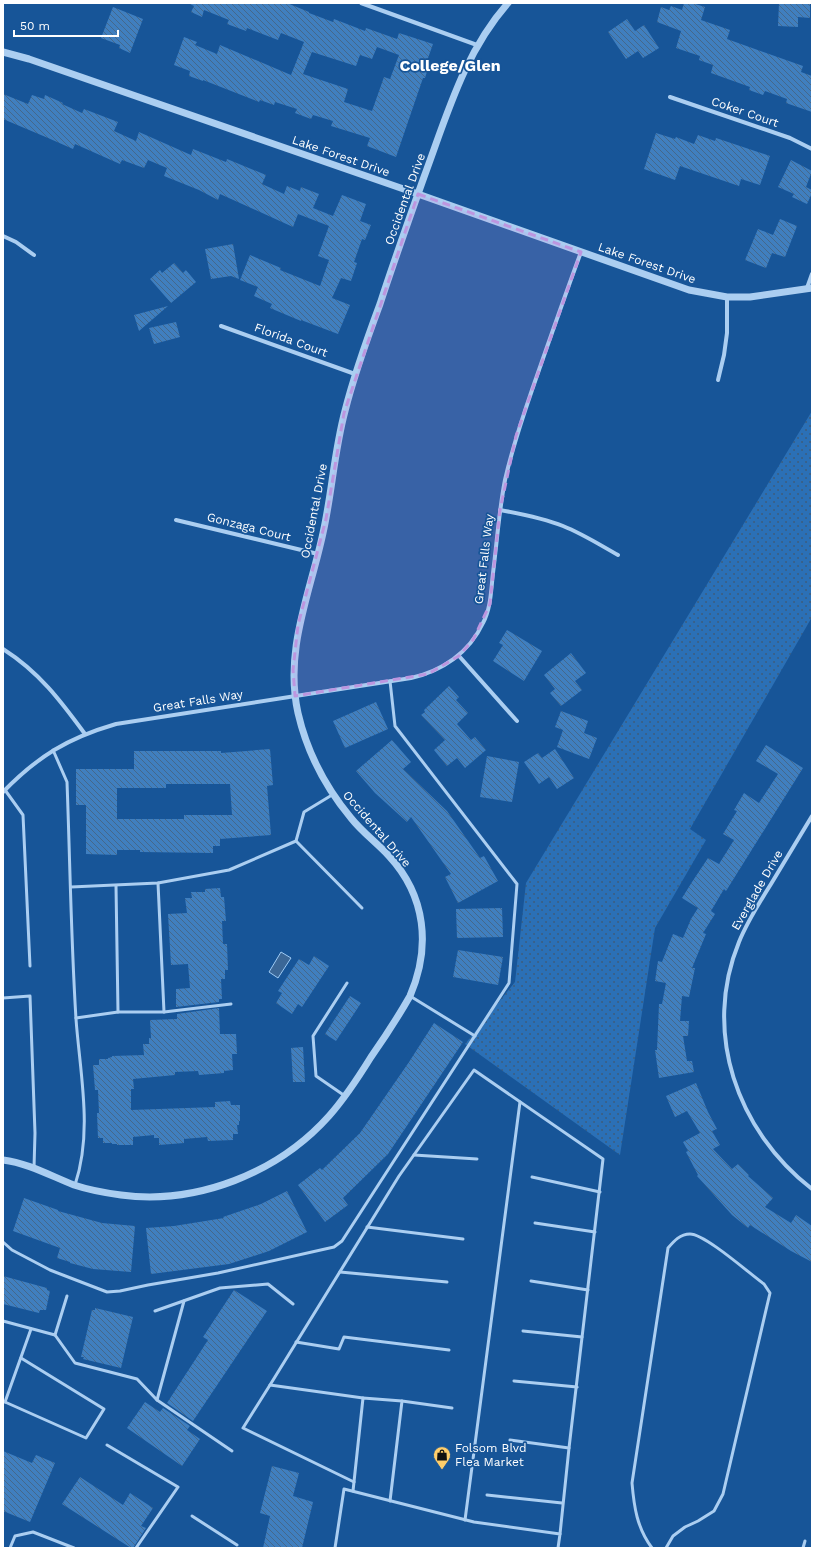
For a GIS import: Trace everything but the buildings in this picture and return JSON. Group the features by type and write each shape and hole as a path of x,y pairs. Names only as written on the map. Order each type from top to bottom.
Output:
{"street":[{"path":"360,3 477,45"},
{"name":"Occidental Drive","path":"3,1160 24,1164 75,1185 122,1195 144,1196 186,1193 224,1184 247,1175 266,1166 295,1147 324,1122 345,1096 410,996 416,982 422,959 422,927 417,902 402,873 389,856 354,822 333,794 314,761 298,714 295,696 294,670 298,631 326,519 337,444 355,374 418,194 464,70 477,45 498,14 508,3"},
{"name":"Lake Forest Drive","path":"3,52 29,59 689,290 727,297 750,297 809,288"},
{"name":"Coker Court","path":"670,97 790,138 812,149"},
{"path":"3,236 16,242 34,255"},
{"name":"Great Falls Way","path":"4,791 37,761 53,750 85,734 116,724 428,674 443,667 459,656 473,640 484,623 490,604 500,510 505,480 516,436 581,252"},
{"path":"809,288 812,274"},
{"path":"718,380 727,333 727,297"},
{"name":"Florida Court","path":"220,326 355,374"},
{"path":"500,510 533,517 563,526 587,537 618,556"},
{"name":"Gonzaga Court","path":"176,520 318,554"},
{"path":"3,649 19,659 37,675 58,697 85,734"},
{"path":"459,656 517,721"},
{"name":"Everglade Drive","path":"812,816 748,920 731,968 726,994 725,1019 726,1045 732,1074 740,1098 763,1140 782,1162 812,1188"}],"lane":[{"path":"3,1242 12,1250 50,1270 107,1292 120,1291 218,1273 334,1247 342,1241 509,983 517,884 395,726 390,681"},
{"path":"53,750 66,782 76,1018 85,1123 83,1150 75,1185"},
{"path":"4,791 23,815 30,966"},
{"path":"296,841 304,812 333,794"},
{"path":"71,887 158,883 229,870 296,841"},
{"path":"296,841 362,908"},
{"path":"158,883 164,1012"},
{"path":"116,886 118,1012"},
{"path":"345,1096 316,1076 312,1036 347,983"},
{"path":"3,998 30,996 35,1133 34,1168"},
{"path":"410,996 475,1036"},
{"path":"76,1018 118,1012 164,1012 231,1004"},
{"path":"354,1482 243,1428 399,1176 474,1070 603,1159 577,1387 568,1448 558,1548"},
{"path":"465,1520 520,1102"},
{"path":"414,1155 477,1159"},
{"path":"532,1177 600,1192"},
{"path":"535,1223 595,1232"},
{"path":"367,1227 463,1239"},
{"path":"652,1548 646,1540 635,1512 632,1483 668,1248 677,1238 690,1234 704,1238 764,1284 770,1293 723,1494 714,1511 685,1527 673,1536 666,1548"},
{"path":"340,1272 447,1282"},
{"path":"531,1281 588,1290"},
{"path":"155,1310 220,1288 268,1284 293,1304"},
{"path":"54,1335 67,1296"},
{"path":"157,1400 184,1301"},
{"path":"3,1321 54,1335 75,1363 137,1379 157,1400 232,1451"},
{"path":"21,1358 104,1409 86,1438 4,1401 31,1329"},
{"path":"523,1331 582,1337"},
{"path":"296,1342 339,1349 344,1337 449,1350"},
{"path":"514,1381 577,1387"},
{"path":"270,1385 363,1398 402,1401 452,1408"},
{"path":"353,1491 363,1398"},
{"path":"390,1501 402,1401"},
{"path":"510,1440 568,1448"},
{"path":"107,1445 178,1487 136,1548"},
{"path":"335,1548 344,1489 465,1520 560,1534"},
{"path":"487,1495 562,1503"},
{"path":"192,1516 237,1545"},
{"path":"10,1548 15,1536 33,1532 74,1548"},
{"path":"803,1548 805,1540"}],"highlighted area":[{"path":"418,194 581,252 516,436 500,510 490,604 473,640 459,656 428,674 295,696 293,670 298,625 326,519 344,413"}],"shaded area":[{"path":"812,411 812,617 690,829 706,840 655,928 620,1155 465,1044 515,982 526,883"},
{"path":"281,952 291,958 278,978 269,972"}],"place":[{"name":"Folsom Blvd Flea Market","path":"442,1470"}],"district":[{"name":"College/Glen","path":"450,65"}]}
